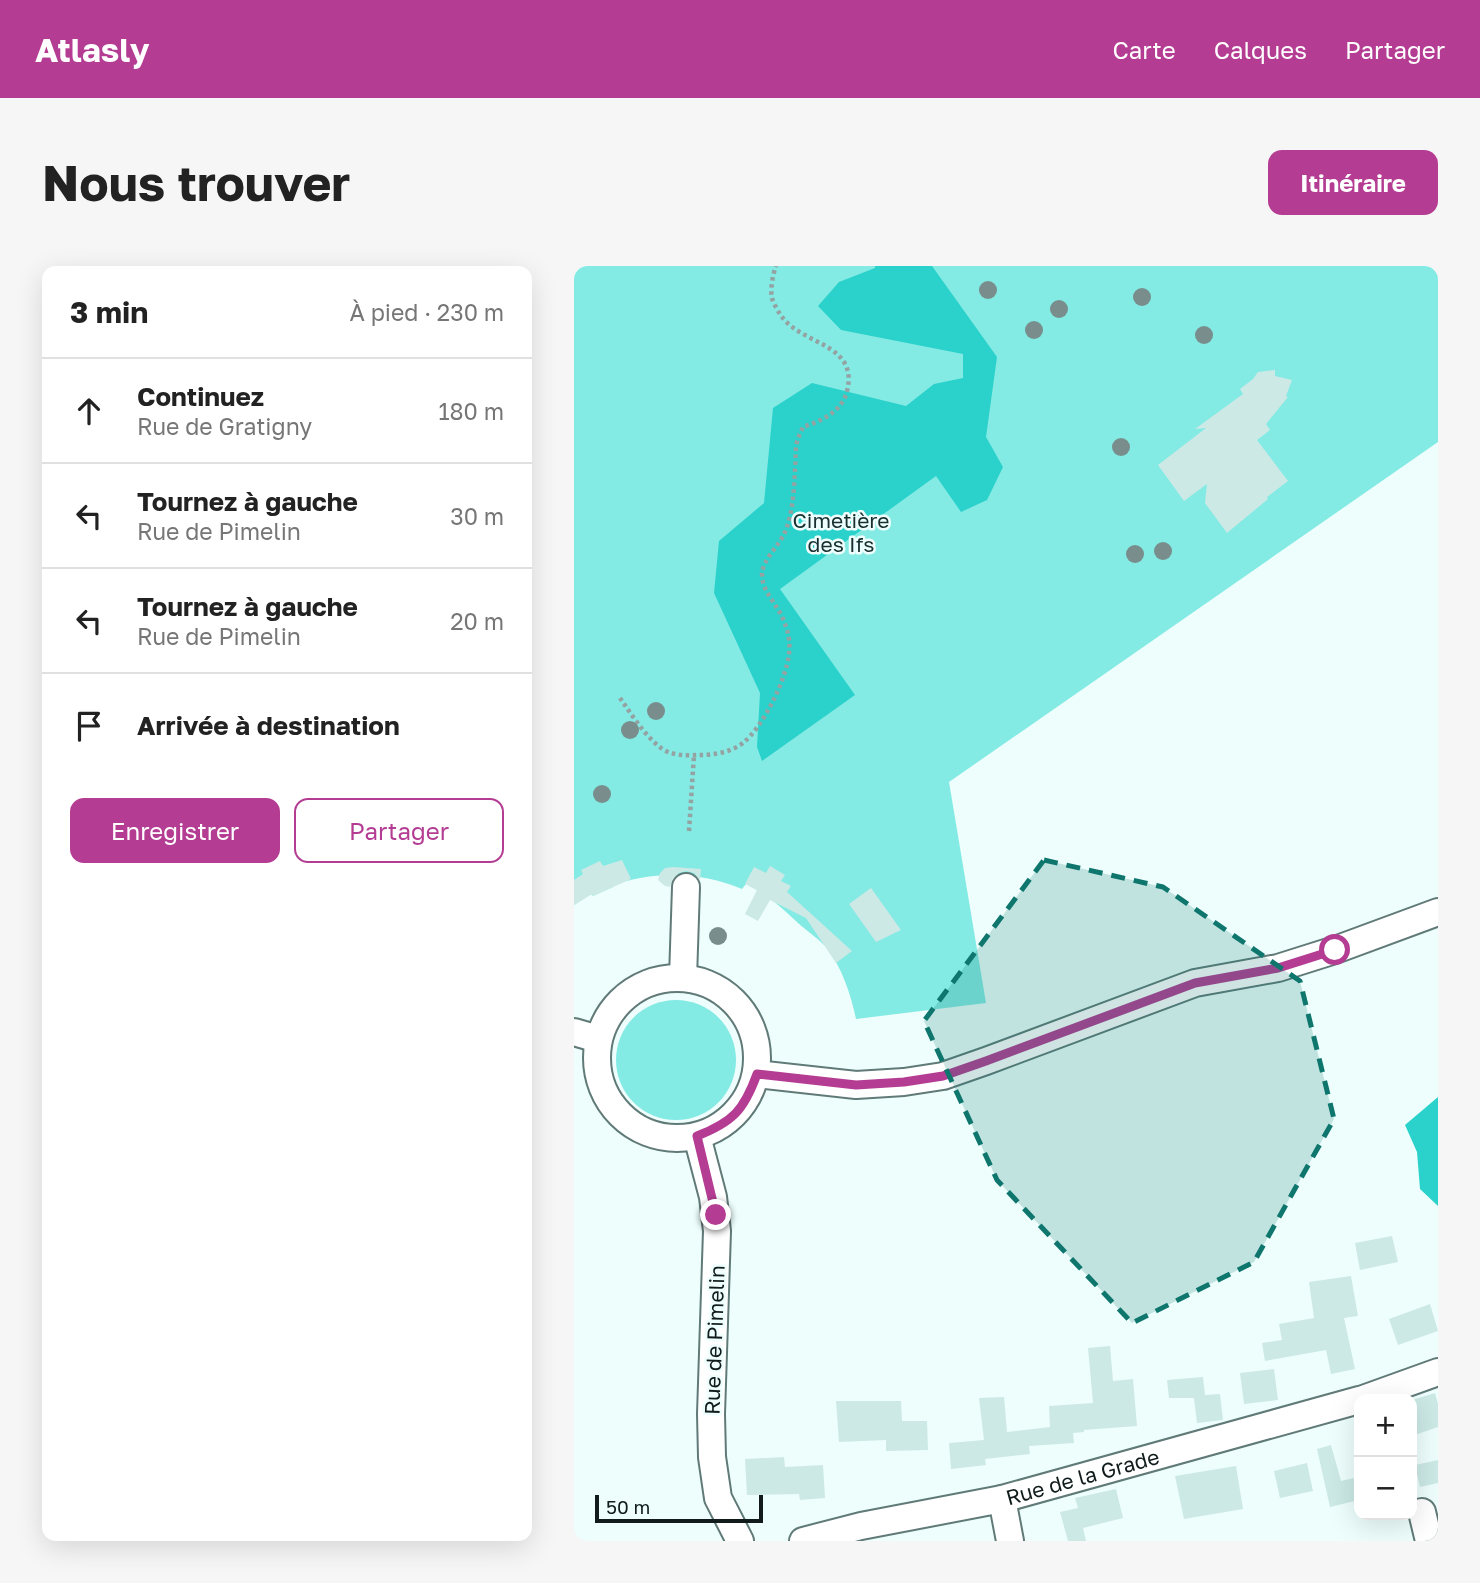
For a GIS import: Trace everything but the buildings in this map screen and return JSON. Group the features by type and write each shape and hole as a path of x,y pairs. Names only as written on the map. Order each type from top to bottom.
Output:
{"street":[{"path":"683,978 686,887"},
{"path":"757,1074 856,1085 943,1076 1195,983 1278,968 1438,912"},
{"path":"683,978 711,985 733,1000 749,1021 757,1047 757,1074 749,1095 736,1114 718,1128 697,1136 669,1139 643,1131 620,1115 604,1093 586,1036 607,1018 621,1000 640,986 662,979 683,978"},
{"name":"Rue de Pimelin","path":"697,1136 713,1197 717,1231 712,1457 718,1498 740,1541"},
{"name":"Rue de la Grade","path":"1378,1394 1438,1372"},
{"name":"Rue de la Grade","path":"803,1541 861,1533 1002,1499 1354,1402"},
{"path":"1002,1499 1010,1541"},
{"path":"1422,1512 1429,1541"}],"path":[{"path":"620,698 643,730 662,749 677,754 716,754 742,744 753,732 773,701 784,676 789,654 786,625 765,588 762,573 785,533 791,509 797,442 803,427 835,412 846,396 850,378 845,363 830,348 806,337 783,318 772,298 776,266"},
{"path":"689,831 694,755"}],"highlighted area":[{"path":"1044,860 1163,887 1300,981 1334,1119 1254,1262 1132,1323 997,1180 924,1021"}],"green space":[{"name":"Cimetière des Ifs","path":"574,266 1438,266 1438,442 949,782 986,1003 856,1019 845,982 827,948 774,901 746,884 742,889 694,876 644,877 612,886 593,896 591,894 574,905"},
{"path":"875,266 932,266 997,357 986,437 1003,467 987,500 961,512 936,476 780,589 855,695 762,761 757,747 760,693 714,593 719,541 764,503 773,408 812,383 906,406 934,384 963,378 963,354 841,330 818,306 839,282"},
{"path":"676,1000 699,1004 719,1017 732,1037 736,1060 732,1083 719,1103 699,1116 676,1120 653,1116 633,1103 620,1083 616,1060 620,1037 633,1017 653,1004"},
{"path":"1438,1097 1438,1206 1420,1189 1417,1152 1405,1125"}],"route":[{"path":"716,1215 697,1136 718,1128 736,1114 749,1095 757,1074 856,1085 943,1076 1195,983 1278,968 1335,950"}]}
